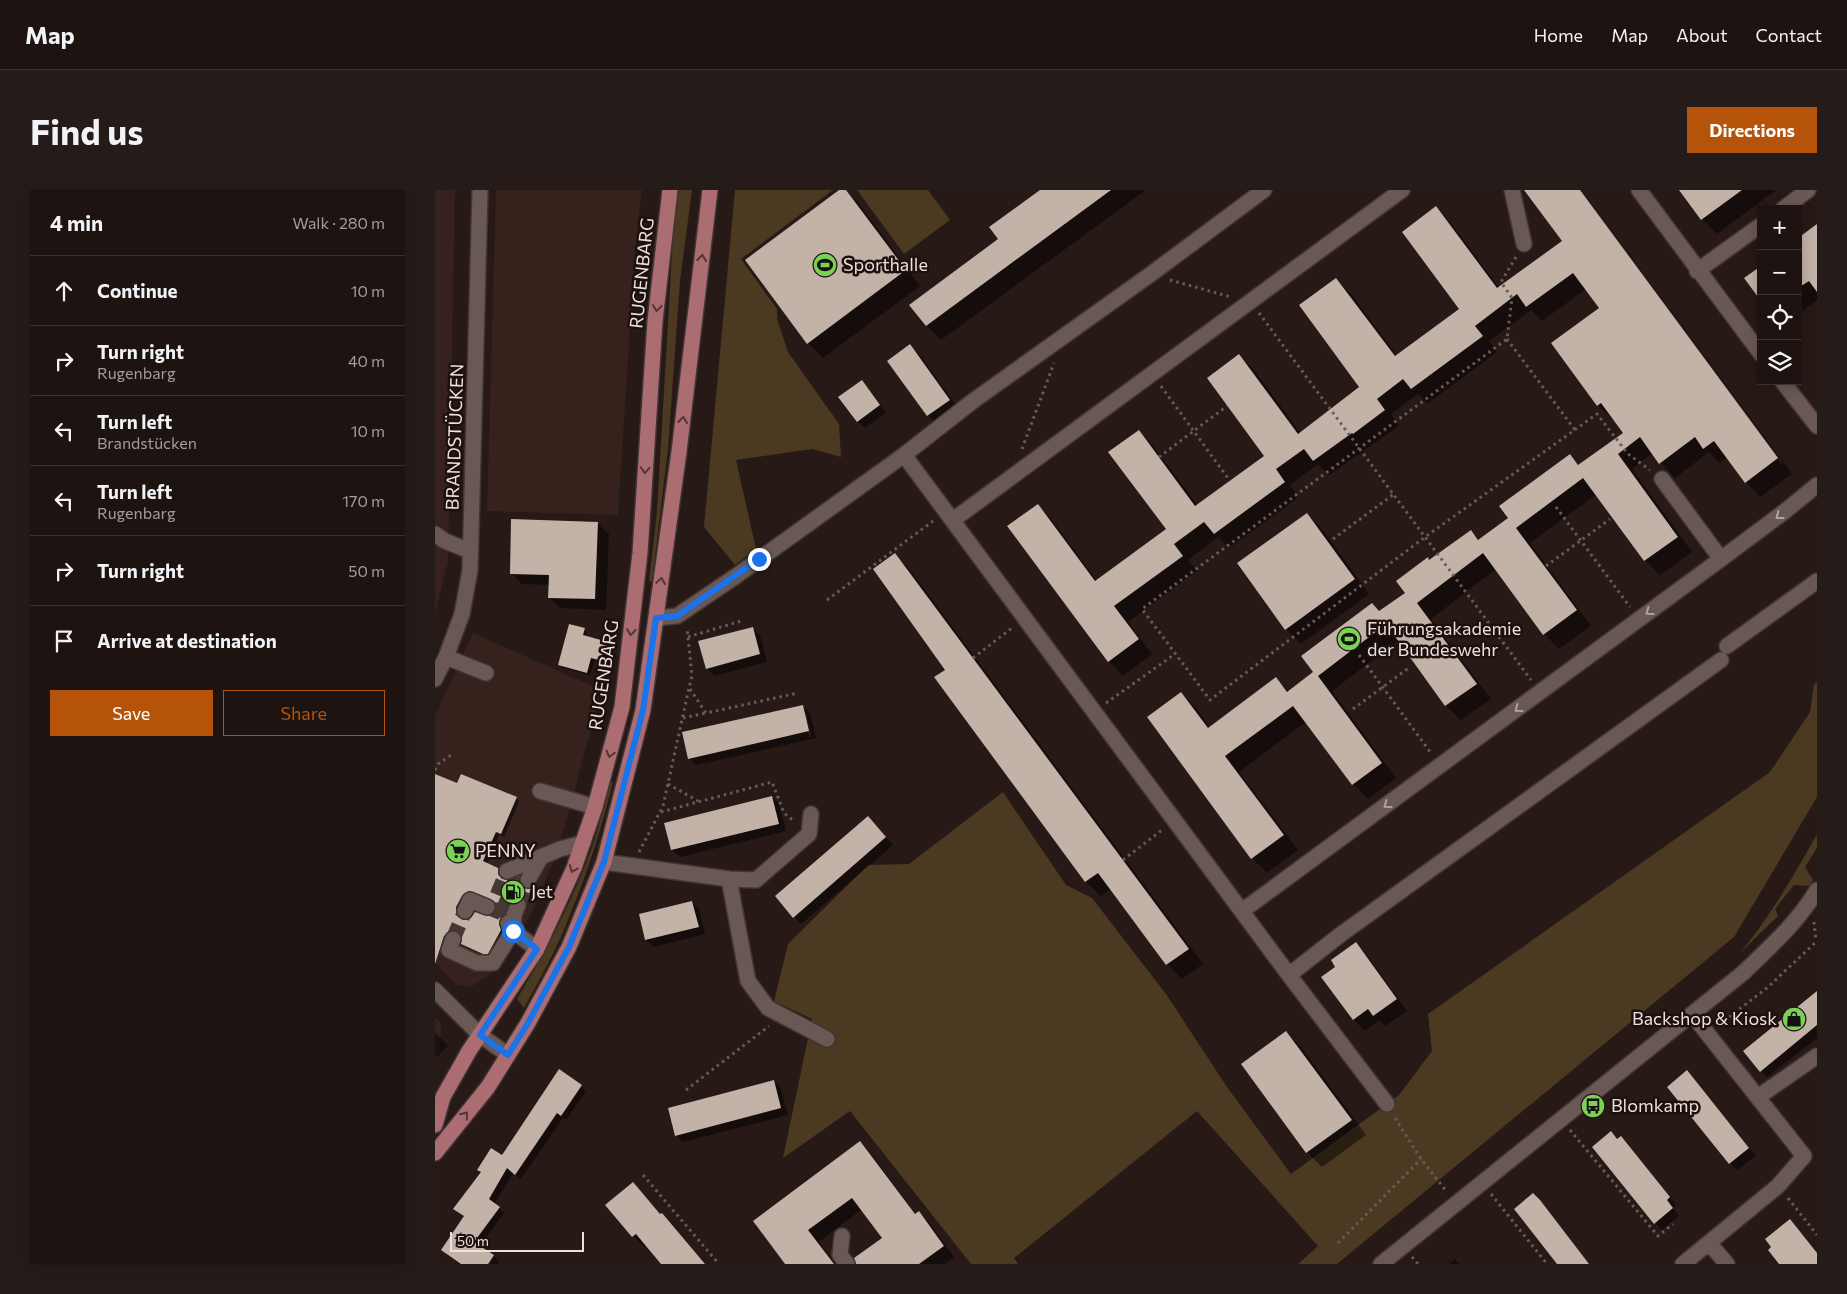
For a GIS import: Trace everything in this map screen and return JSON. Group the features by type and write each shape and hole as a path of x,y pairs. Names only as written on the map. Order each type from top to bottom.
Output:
{"main road":[{"name":"RUGENBARG","path":"435,1125 443,1097 480,1035 537,949 574,868 595,807 622,707 640,553 655,321 670,190"},
{"path":"435,1153 488,1087 528,1023 569,947 604,862 643,710 680,442 710,190"}],"street":[{"name":"BRANDSTÜCKEN","path":"435,680 463,614 470,570 480,190"},
{"path":"656,618 677,616 736,576 1264,190"},
{"path":"949,516 1153,374 1402,190"},
{"path":"1512,190 1524,244"},
{"path":"1639,190 1697,271 1757,349"},
{"path":"1788,205 1808,190"},
{"path":"1697,271 1757,228"},
{"path":"1785,385 1817,426"},
{"path":"904,455 1289,975 1387,1104"},
{"path":"1662,479 1721,559"},
{"path":"1242,911 1721,559 1817,485"},
{"path":"435,534 445,541 470,551"},
{"path":"1289,975 1340,935 1724,653 1817,581"},
{"path":"446,657 486,673"},
{"path":"540,791 595,807"},
{"path":"604,862 729,879 757,880 809,834 811,814"},
{"path":"518,873 541,857 583,843"},
{"path":"729,879 748,981 768,1008 827,1040"},
{"path":"1381,1264 1743,973 1772,946 1807,907 1817,890"},
{"path":"465,911 470,900 487,907"},
{"path":"453,939 449,950 477,963 493,963 518,905"},
{"path":"509,925 537,949"},
{"path":"435,990 480,1035 508,1055"},
{"path":"1683,1264 1778,1186 1804,1156 1692,1014"},
{"path":"1758,1097 1817,1056"},
{"path":"842,1236 840,1255 847,1264"},
{"path":"1709,1243 1727,1264"}],"path":[{"path":"1524,244 1501,282 1512,298 1507,339 1575,430"},
{"path":"1151,274 1251,302 1540,692"},
{"path":"1507,339 1142,609 1210,700 1425,537 1597,414 1628,454 1662,479"},
{"path":"1021,451 1055,360"},
{"path":"1153,374 1230,481"},
{"path":"1159,457 1227,406"},
{"path":"1333,539 1393,494"},
{"path":"1556,507 1639,619"},
{"path":"827,600 949,516"},
{"path":"1546,566 1610,519"},
{"path":"631,866 663,806 692,676 687,621 677,616"},
{"path":"973,658 1026,618"},
{"path":"688,637 741,621"},
{"path":"1095,712 1175,654"},
{"path":"1359,655 1440,766"},
{"path":"1353,709 1410,667"},
{"path":"689,688 706,713"},
{"path":"683,718 798,693"},
{"path":"435,770 438,764 451,755"},
{"path":"660,813 772,782 784,813 809,834"},
{"path":"668,784 699,802"},
{"path":"1123,860 1175,820"},
{"path":"1701,1026 1723,1022 1768,987 1817,941 1813,922 1816,914"},
{"path":"686,1090 782,1015"},
{"path":"1387,1104 1421,1159 1456,1203"},
{"path":"1561,1119 1658,1236 1673,1224"},
{"path":"1338,1243 1421,1159"},
{"path":"643,1175 719,1264"},
{"path":"1482,1182 1547,1264"},
{"path":"1778,1186 1817,1235"}],"shaded area":[{"path":"435,190 455,190 448,561 435,616"},
{"path":"496,190 642,190 635,249 618,515 487,511"},
{"path":"678,190 692,190 680,281 668,449 652,581 649,581 657,511 674,219"},
{"path":"735,190 833,190 741,259 777,309 777,319 788,352 839,424 841,457 812,449 736,460 756,549 735,565 704,527"},
{"path":"857,190 928,190 950,220 904,254"},
{"path":"473,633 601,690 569,812 553,863 530,916 496,970 471,987 455,984 435,962 435,716"},
{"path":"1817,682 1817,797 1734,937 1337,1264 1298,1264 1318,1246 1197,1111 1014,1258 1018,1264 971,1264 850,1111 783,1158 812,1019 774,1001 788,944 868,865 909,864 1003,792 1066,885 1092,898 1166,994 1227,1087 1291,1174 1399,1095 1432,1051 1428,1014 1770,772 1810,712 1814,684"},
{"path":"610,782 613,782 604,816 577,898 555,950 524,1008 517,999 554,934 578,883 593,845"},
{"path":"1817,834 1817,848 1805,867 1813,880 1809,886 1794,885 1775,909 1778,916 1740,953 1781,895"},
{"path":"435,1017 441,1023 440,1051 435,1060"}],"building":[{"name":"Sporthalle","path":"839,190 846,190 906,270 807,344 745,260"},
{"path":"1040,190 1111,190 926,326 909,305 998,239 989,227"},
{"path":"1524,190 1580,190 1778,458 1745,483 1714,441 1703,449 1695,437 1659,464 1640,437 1618,454 1678,537 1644,561 1583,478 1516,528 1577,610 1543,635 1483,553 1417,603 1477,684 1445,706 1386,624 1318,676 1382,763 1352,785 1293,706 1225,756 1284,835 1251,859 1147,717 1181,692 1208,728 1276,677 1287,692 1313,672 1301,656 1372,603 1379,611 1405,593 1396,581 1428,557 1429,560 1471,530 1478,540 1508,518 1499,506 1570,454 1578,465 1623,433 1601,403 1597,406 1551,343 1599,308 1573,273 1526,307 1517,294 1475,326 1483,336 1411,389 1403,379 1377,399 1385,410 1353,434 1313,461 1304,449 1276,469 1285,482 1214,534 1204,522 1174,544 1183,556 1114,606 1139,639 1108,662 1007,526 1038,504 1095,581 1166,529 1108,452 1139,430 1195,506 1264,456 1207,378 1239,354 1298,434 1359,387 1299,305 1336,278 1395,356 1459,309 1402,232 1436,206 1497,288 1562,241"},
{"path":"1679,190 1742,190 1701,220"},
{"path":"1817,224 1817,292 1809,281 1802,285 1802,235"},
{"path":"1757,269 1757,296 1744,278"},
{"path":"910,344 950,400 927,416 887,361"},
{"path":"862,380 880,405 857,422 838,397"},
{"path":"1307,513 1355,579 1285,630 1237,563"},
{"path":"511,519 598,522 595,599 548,598 549,575 510,574"},
{"path":"895,553 1189,949 1166,965 1098,873 1085,882 934,677 945,670 873,569"},
{"path":"569,624 585,628 583,635 608,642 603,661 591,658 587,673 558,665"},
{"path":"753,627 760,654 706,669 698,641"},
{"path":"803,705 809,731 688,759 682,732"},
{"path":"435,774 457,783 461,774 517,797 501,834 496,832 483,861 498,868 498,874 502,879 510,880 519,876 520,885 531,889 526,901 522,897 517,896 510,901 505,914 500,919 501,930 488,954 483,954 461,944 462,938 460,933 457,930 451,930 444,936 435,964","holes":["469,891 494,901 496,906 493,914 488,916 475,912 471,918 465,920 458,917 456,912 456,907 462,896"]},
{"path":"772,796 779,824 671,850 664,823"},
{"path":"868,816 886,837 793,918 775,896"},
{"path":"692,901 699,927 645,940 639,914"},
{"path":"1356,942 1397,999 1373,1016 1368,1009 1353,1020 1321,977 1335,967 1331,960"},
{"path":"1817,991 1817,1025 1760,1072 1743,1051"},
{"path":"1286,1031 1352,1120 1306,1153 1241,1064"},
{"path":"559,1069 582,1085 561,1116 557,1113 515,1175 507,1168 489,1199 500,1207 474,1242 494,1255 488,1264 461,1264 441,1250 464,1216 453,1209 481,1172 477,1170 491,1148 502,1155"},
{"path":"1687,1070 1749,1148 1729,1164 1667,1087"},
{"path":"774,1080 781,1108 675,1136 668,1108"},
{"path":"1611,1131 1617,1139 1621,1136 1670,1197 1667,1200 1673,1208 1654,1224 1592,1147"},
{"path":"860,1141 915,1214 919,1211 944,1246 919,1264 856,1264 854,1258 882,1238 852,1198 808,1230 834,1264 785,1264 753,1221"},
{"path":"633,1182 705,1264 661,1264 636,1234 632,1237 605,1205"},
{"path":"1533,1193 1589,1264 1557,1264 1514,1209"},
{"path":"1790,1219 1817,1253 1817,1264 1779,1264 1768,1250 1771,1247 1765,1239"}],"tunnel":[{"path":"504,916 496,898 507,871"},
{"path":"487,907 502,913 517,876"},
{"path":"518,905 528,880"},
{"path":"453,939 465,911"}],"place":[{"name":"Sporthalle","path":"825,265"},
{"name":"Führungsakademie der Bundeswehr","path":"1349,639"},
{"name":"PENNY","path":"458,851"},
{"name":"Jet","path":"513,892"},
{"name":"Backshop & Kiosk","path":"1794,1019"},
{"name":"Blomkamp","path":"1593,1106"}],"route":[{"path":"513,931 537,949 480,1035 508,1055 528,1023 569,947 604,862 643,710 656,618 677,616 759,559"}]}
